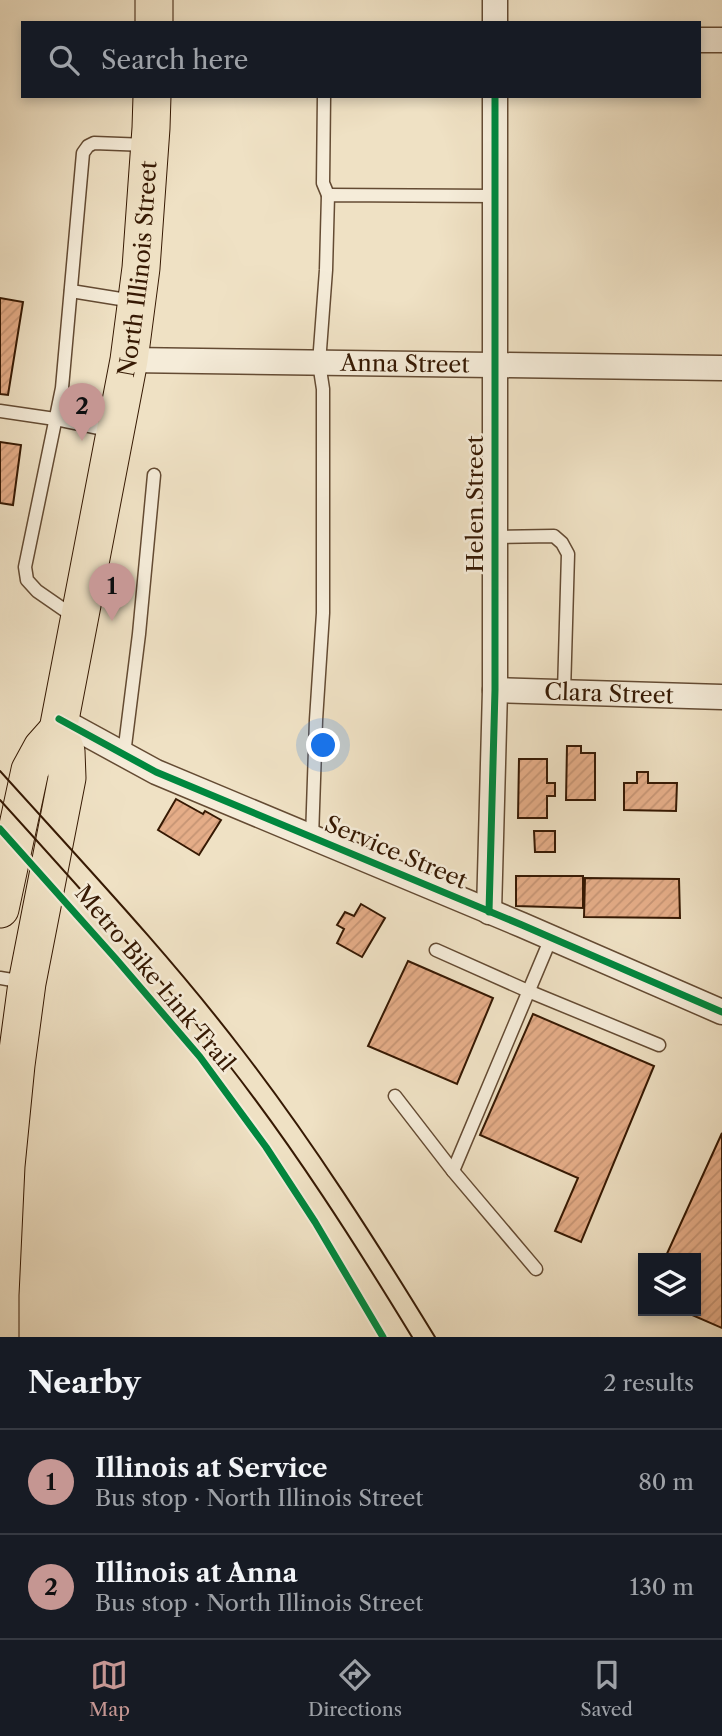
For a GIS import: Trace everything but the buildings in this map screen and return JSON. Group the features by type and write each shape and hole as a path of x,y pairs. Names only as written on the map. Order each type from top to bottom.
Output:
{"main road":[{"path":"154,0 154,21"},
{"name":"North Illinois Street","path":"1,901 30,770 59,725 130,360 141,268 152,98"},
{"name":"North Illinois Street","path":"0,1337 6,1166 16,1065 13,980 67,778 66,751 59,725"}],"street":[{"path":"495,0 495,21"},
{"path":"701,40 722,40"},
{"name":"Helen Street","path":"489,912 495,690 495,98"},
{"name":"Anna Street","path":"130,360 722,369"},
{"name":"Clara Street","path":"495,690 722,697"},
{"name":"Service Street","path":"59,725 124,754 156,772 722,1012"}],"lane":[{"path":"312,838 323,613 323,389 319,363 328,195 323,183 324,98"},
{"path":"79,621 37,591 27,580 25,567 62,388 83,153 94,143 150,145"},
{"path":"328,195 495,196"},
{"path":"71,291 137,302"},
{"path":"0,411 116,431"},
{"path":"124,754 154,475"},
{"path":"495,537 554,536 568,554 564,692"},
{"path":"453,1171 551,938"},
{"path":"436,950 659,1045"},
{"path":"395,1096 453,1171 536,1269"}],"tram line":[{"path":"0,771 155,944 243,1051 343,1191 435,1337"},
{"path":"0,800 143,961 225,1060 323,1196 412,1337"}],"cycle path":[{"path":"489,912 495,690 495,98"},
{"path":"59,719 156,772 722,1012"},
{"name":"Metro Bike Link Trail","path":"0,829 200,1057 266,1147 315,1222 383,1337"}],"place":[{"name":"Illinois at Anna","path":"82,441"},
{"name":"Illinois at Service","path":"112,621"}]}
